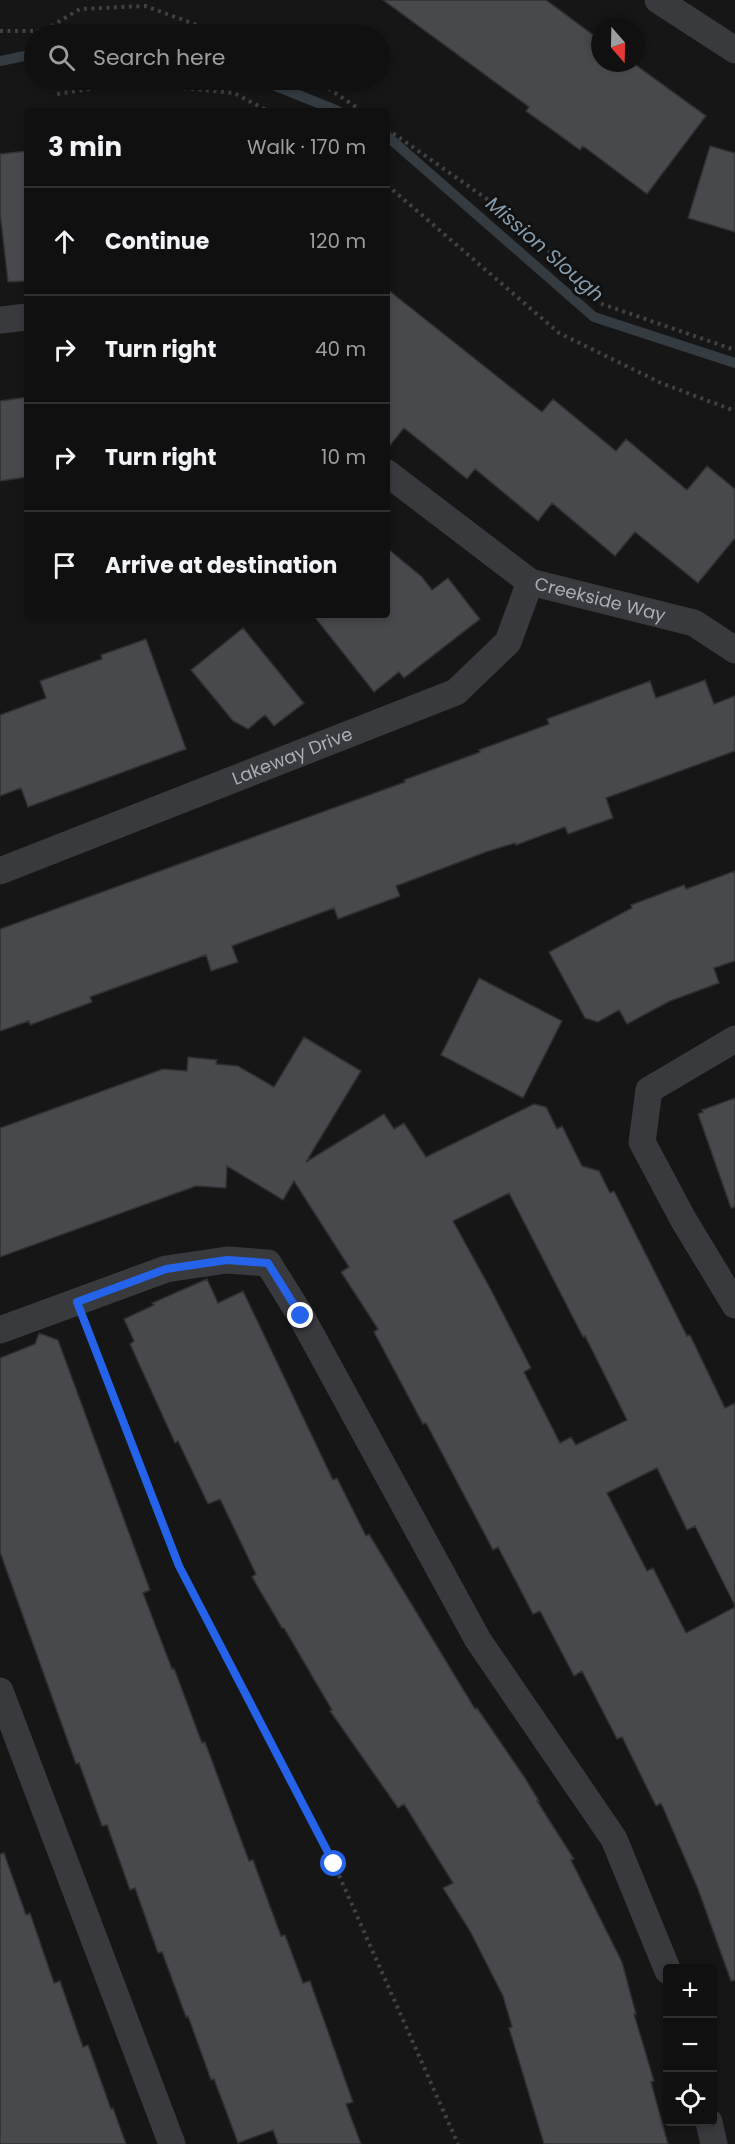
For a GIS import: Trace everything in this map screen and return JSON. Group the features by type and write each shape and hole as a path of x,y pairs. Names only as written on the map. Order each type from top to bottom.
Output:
{"street":[{"path":"658,0 735,50"},
{"path":"0,320 24,317"},
{"name":"Creekside Way","path":"390,475 530,582 694,623 735,650"},
{"name":"Lakeway Drive","path":"0,871 456,692 508,642 530,582"},
{"path":"735,1039 649,1090 642,1142 683,1219 735,1305"},
{"path":"0,1330 166,1269 227,1260 268,1263 301,1316 478,1640 614,1839 665,1964"},
{"path":"0,1691 172,2144"},
{"path":"710,2126 714,2144"}],"path":[{"path":"57,24 80,9 145,6 194,24"},
{"path":"0,31 24,32"},
{"path":"56,90 57,94 83,90"},
{"path":"202,90 234,93 262,108"},
{"path":"331,90 358,108"},
{"path":"390,131 521,223 599,303 735,350"},
{"path":"390,188 560,333 661,383 735,411"},
{"path":"77,1302 179,1566 334,1864 458,2144"}],"building":[{"path":"383,0 546,0 591,33 591,72 645,72 706,116 647,194 583,146 580,150 526,111 529,107"},
{"path":"710,146 735,153 735,232 688,218"},
{"path":"24,151 24,281 8,282 0,213 0,154"},
{"path":"390,291 542,412 553,399 616,451 626,439 687,490 707,466 735,489 735,538 698,583 635,532 615,556 552,503 538,521 475,469 467,479 404,428 390,445"},
{"path":"24,397 24,477 0,481 0,401"},
{"path":"390,550 422,577 432,590 448,578 480,619 404,678 399,672 374,692 315,618 390,618"},
{"path":"243,628 304,703 274,726 265,715 248,729 233,721 191,670"},
{"path":"146,639 186,749 28,807 21,788 0,796 0,715 46,698 40,681 102,659 101,655"},
{"path":"705,680 714,704 735,696 735,751 606,798 613,818 568,834 565,827 516,845 515,843 486,852 396,886 400,896 338,919 334,908 232,946 238,962 211,971 206,955 90,997 92,1002 30,1025 29,1021 0,1031 0,929 405,782 404,780 549,724 547,719 650,681 656,698"},
{"path":"735,871 735,961 714,968 719,983 670,1001 627,1024 619,1010 598,1022 585,1018 549,952 632,908 631,905 684,885 686,889"},
{"path":"479,978 562,1021 523,1098 441,1055"},
{"path":"304,1037 361,1071 306,1162 384,1114 394,1129 404,1123 426,1157 534,1104 546,1107 557,1129 562,1126 582,1166 599,1171 610,1193 614,1191 687,1336 690,1335 725,1408 735,1403 735,1606 695,1526 687,1530 657,1468 607,1493 647,1571 653,1568 686,1633 735,1607 735,1980 731,1981 698,1889 661,1803 656,1806 622,1737 617,1739 582,1671 574,1676 540,1611 533,1614 498,1547 493,1550 426,1423 423,1424 374,1332 378,1329 341,1272 349,1267 294,1181 283,1200 227,1166 226,1188 196,1186 0,1257 0,1128 163,1069 187,1071 188,1057 217,1060 216,1064 238,1066 274,1087","holes":["509,1193 583,1337 585,1336 627,1420 576,1445 571,1437 560,1443 524,1372 531,1368 453,1221"]},
{"path":"735,1098 735,1207 731,1208 698,1114 703,1112 702,1110"},
{"path":"207,1279 218,1303 243,1291 333,1480 337,1478 366,1536 369,1534 475,1709 477,1708 525,1778 574,1859 571,1860 622,1962 636,2014 634,2014 654,2081 651,2082 668,2144 544,2144 509,2028 512,2027 503,1996 470,1931 443,1888 453,1883 404,1804 398,1808 330,1711 332,1710 252,1577 256,1574 220,1499 208,1504 178,1441 175,1443 130,1344 134,1341 124,1319 154,1305 152,1303"},
{"path":"39,1333 58,1340 150,1590 143,1593 172,1669 174,1668 202,1743 205,1742 249,1861 253,1860 281,1936 285,1935 303,1983 310,1981 353,2102 346,2104 361,2144 278,2144 273,2130 238,2143 162,1952 158,1953 135,1888 130,1890 107,1825 102,1826 79,1763 76,1764 0,1552 0,1358 35,1344"},
{"path":"4,1853 26,1915 30,1913 54,1983 60,1981 83,2047 88,2045 126,2144 0,2144 0,1854"}],"waterway":[{"name":"Mission Slough","path":"0,61 24,56"},
{"name":"Mission Slough","path":"286,90 331,108"},
{"name":"Mission Slough","path":"390,139 594,317 735,363"}],"route":[{"path":"301,1316 268,1263 227,1260 166,1269 77,1302 179,1566 334,1864"}]}
